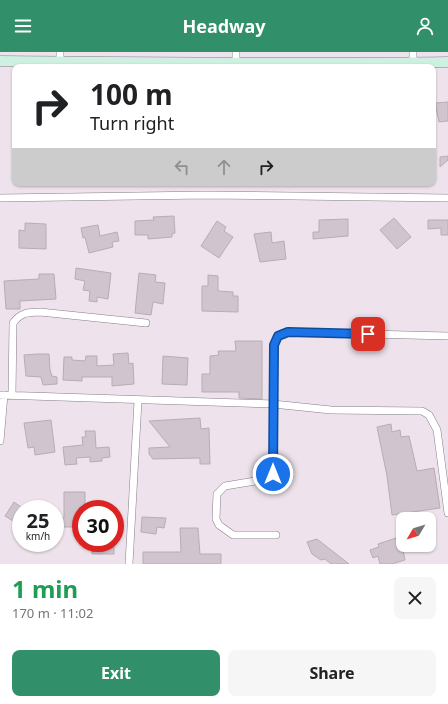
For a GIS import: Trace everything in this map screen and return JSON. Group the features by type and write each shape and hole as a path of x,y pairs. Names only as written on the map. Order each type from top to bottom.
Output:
{"street":[{"path":"0,61 60,57 413,57 448,62"},
{"path":"0,198 214,195 448,198"},
{"path":"0,441 13,323 21,315 28,312 40,312 146,323"},
{"path":"276,535 233,535 219,525 216,519 217,494 225,486 267,480 273,474 274,345 278,336 283,333 448,336"},
{"path":"6,395 138,401 273,404 331,410 422,411 429,415 437,430 446,474 448,513"},
{"path":"129,564 138,401"}],"building":[{"path":"448,102 448,121 439,122 436,103"},
{"path":"448,156 448,160 440,167 440,157"},
{"path":"174,216 175,233 172,234 172,237 148,239 148,235 135,235 135,221 154,220 153,217"},
{"path":"394,218 411,237 397,249 380,230"},
{"path":"348,219 348,236 313,239 313,232 319,232 319,220"},
{"path":"428,220 448,220 448,235 441,235 441,228 428,229"},
{"path":"217,221 226,227 224,231 233,237 219,258 201,246"},
{"path":"25,223 46,224 46,249 19,248 19,230 25,231"},
{"path":"98,225 100,236 117,232 119,241 112,242 113,247 89,253 81,228"},
{"path":"271,232 272,243 284,241 286,259 260,262 254,234"},
{"path":"76,268 111,273 108,299 97,297 97,302 89,301 90,291 83,290 85,281 75,279"},
{"path":"139,273 156,275 155,282 165,283 163,304 153,302 151,315 135,313"},
{"path":"39,274 54,274 56,299 20,301 20,309 6,309 4,281 39,279"},
{"path":"208,275 218,276 218,291 233,292 233,296 238,296 238,312 202,311 202,286 208,286"},
{"path":"235,341 262,341 262,399 239,398 239,392 202,392 202,374 210,374 210,356 219,355 218,351 236,351"},
{"path":"128,353 129,364 133,363 134,384 112,386 112,377 82,377 82,381 63,380 64,357 72,357 72,360 85,361 86,356 97,356 97,366 114,365 113,354"},
{"path":"49,354 50,370 52,376 57,377 57,384 43,385 41,377 26,376 24,355"},
{"path":"163,356 188,358 187,385 162,384"},
{"path":"200,418 201,429 209,428 210,464 200,464 200,458 153,459 149,454 149,448 170,447 149,421"},
{"path":"51,420 55,452 35,455 34,447 28,448 24,423"},
{"path":"391,424 392,432 400,430 401,437 409,436 417,471 434,468 440,508 413,512 396,512 396,514 392,515 387,476 377,427"},
{"path":"85,431 95,431 96,448 109,447 110,457 102,458 102,461 90,462 90,457 76,458 77,464 65,465 63,447 83,445 82,437 86,437"},
{"path":"64,492 85,492 85,500 72,500 72,527 64,527"},
{"path":"12,505 12,520 5,516"},
{"path":"142,517 166,518 164,528 157,527 156,534 141,532"},
{"path":"180,528 198,528 200,554 221,554 221,564 143,564 143,552 181,552"},
{"path":"396,538 396,552 403,552 405,560 392,564 380,564 378,556 373,558 370,550 379,547 378,544"},
{"path":"317,539 349,564 331,564 325,559 321,560 312,554 307,542"},
{"path":"92,552 114,552 114,554 92,554"}],"route":[{"path":"273,474 274,345 278,336 288,332 368,334"}]}
